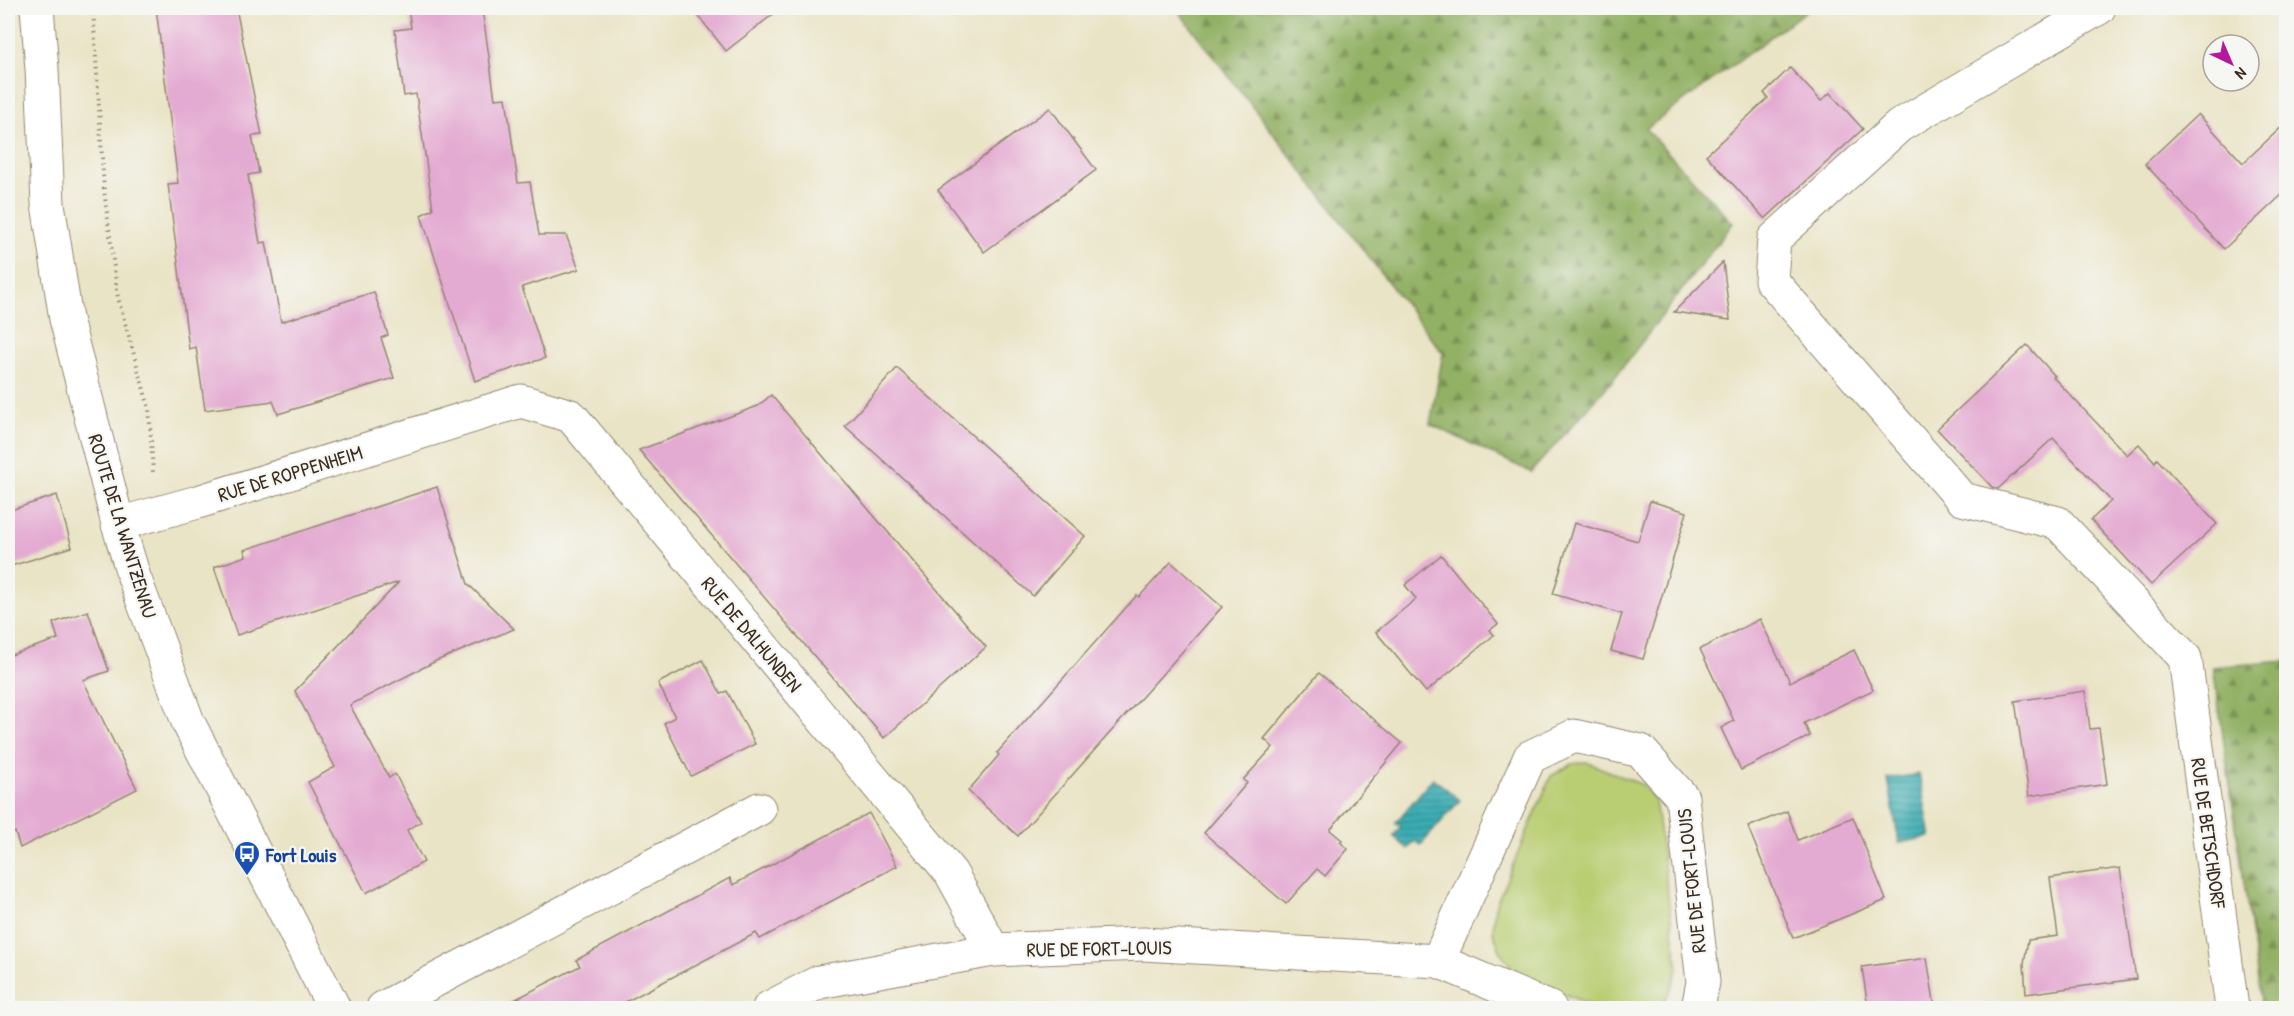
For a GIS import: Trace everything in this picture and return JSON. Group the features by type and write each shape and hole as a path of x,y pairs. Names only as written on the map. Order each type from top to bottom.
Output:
{"street":[{"name":"ROUTE DE LA WANTZENAU","path":"37,8 49,216 66,319 118,524 134,577 188,722 334,1008"},
{"name":"RUE DE BETSCHDORF","path":"2099,8 1899,126 1774,239 1771,280 1962,500 2058,523 2186,658 2232,1008"},
{"name":"RUE DE DALHUNDEN","path":"461,420 520,401 571,416 951,873 993,950"},
{"name":"RUE DE ROPPENHEIM","path":"118,524 198,502 461,420"},
{"name":"RUE DE FORT-LOUIS","path":"1438,961 1530,757 1574,736 1641,751 1682,797 1703,982 1698,1008"},
{"path":"383,1008 759,809"},
{"name":"RUE DE FORT-LOUIS","path":"769,1008 819,982 993,950 1143,944 1438,961 1550,1008"}],"path":[{"path":"93,8 104,189 118,298 149,408 154,478 118,524"}],"green space":[{"path":"1176,8 1810,8 1646,129 1733,223 1612,381 1531,472 1430,424 1443,353"},
{"path":"2286,661 2286,1008 2262,1008 2213,667"},
{"path":"1586,762 1643,785 1655,800 1678,968 1667,996 1653,1008 1597,1008 1516,973 1501,953 1493,932 1495,907 1551,776 1572,764"}],"water":[{"path":"1919,774 1931,837 1899,843 1888,779"},
{"path":"1433,778 1460,800 1421,845 1415,841 1408,849 1393,836 1401,827 1395,823"}],"building":[{"path":"156,8 236,8 262,135 252,136 259,173 248,175 260,243 266,242 281,322 374,292 388,335 381,338 394,378 278,414 273,401 205,410 196,347 189,349 168,184 178,183"},
{"path":"408,8 482,8 495,99 506,98 518,183 530,182 539,235 566,235 579,269 522,287 545,358 475,381 421,215 433,209 416,94 404,96 395,30 411,28"},
{"path":"692,8 781,8 726,51"},
{"path":"1790,68 1821,101 1830,93 1863,129 1765,219 1706,155 1768,98 1764,93"},
{"path":"1050,108 1096,170 984,252 938,190"},
{"path":"2198,114 2243,163 2286,123 2286,191 2224,249 2145,164"},
{"path":"1723,262 1730,320 1674,312"},
{"path":"2027,345 2055,376 2053,377 2127,455 2139,444 2155,462 2157,459 2217,524 2151,585 2091,520 2111,501 2053,438 1998,489 1992,487 1937,429"},
{"path":"897,368 1085,536 1033,596 845,426"},
{"path":"771,395 986,647 884,738 639,450 758,406"},
{"path":"437,487 468,584 514,629 436,661 350,705 389,778 395,774 421,822 407,830 424,862 366,893 308,782 335,767 295,691 399,582 237,635 214,567 246,556 244,550"},
{"path":"57,495 72,547 8,567 8,511"},
{"path":"1650,501 1687,512 1643,659 1611,651 1622,614 1553,594 1574,523 1638,541"},
{"path":"1441,555 1498,624 1490,630 1494,635 1426,692 1376,632 1416,599 1405,585"},
{"path":"1171,562 1222,607 1018,836 968,791 999,755 997,753 1137,595 1139,597"},
{"path":"88,611 109,671 83,680 137,789 20,848 15,832 8,835 8,656 58,639 53,623"},
{"path":"1760,619 1790,682 1854,650 1873,690 1804,723 1810,736 1741,770 1721,728 1734,721 1700,649"},
{"path":"703,660 721,694 727,691 755,744 691,776 664,723 675,717 658,683"},
{"path":"1319,673 1402,743 1330,830 1342,840 1340,842 1348,849 1325,876 1317,869 1286,904 1204,833 1247,783 1243,780 1273,747 1264,739"},
{"path":"2085,691 2090,729 2099,728 2107,784 2029,796 2015,701"},
{"path":"1787,811 1798,840 1853,817 1886,900 1793,938 1748,827"},
{"path":"869,813 897,866 760,939 756,933 614,1008 499,1008 580,966 576,960 730,878 733,885"},
{"path":"2120,868 2136,979 2026,994 2024,963 2028,940 2058,936 2050,878"},
{"path":"1927,958 1935,1008 1868,1008 1862,967"}],"place":[{"name":"Fort Louis","path":"247,877"}]}
